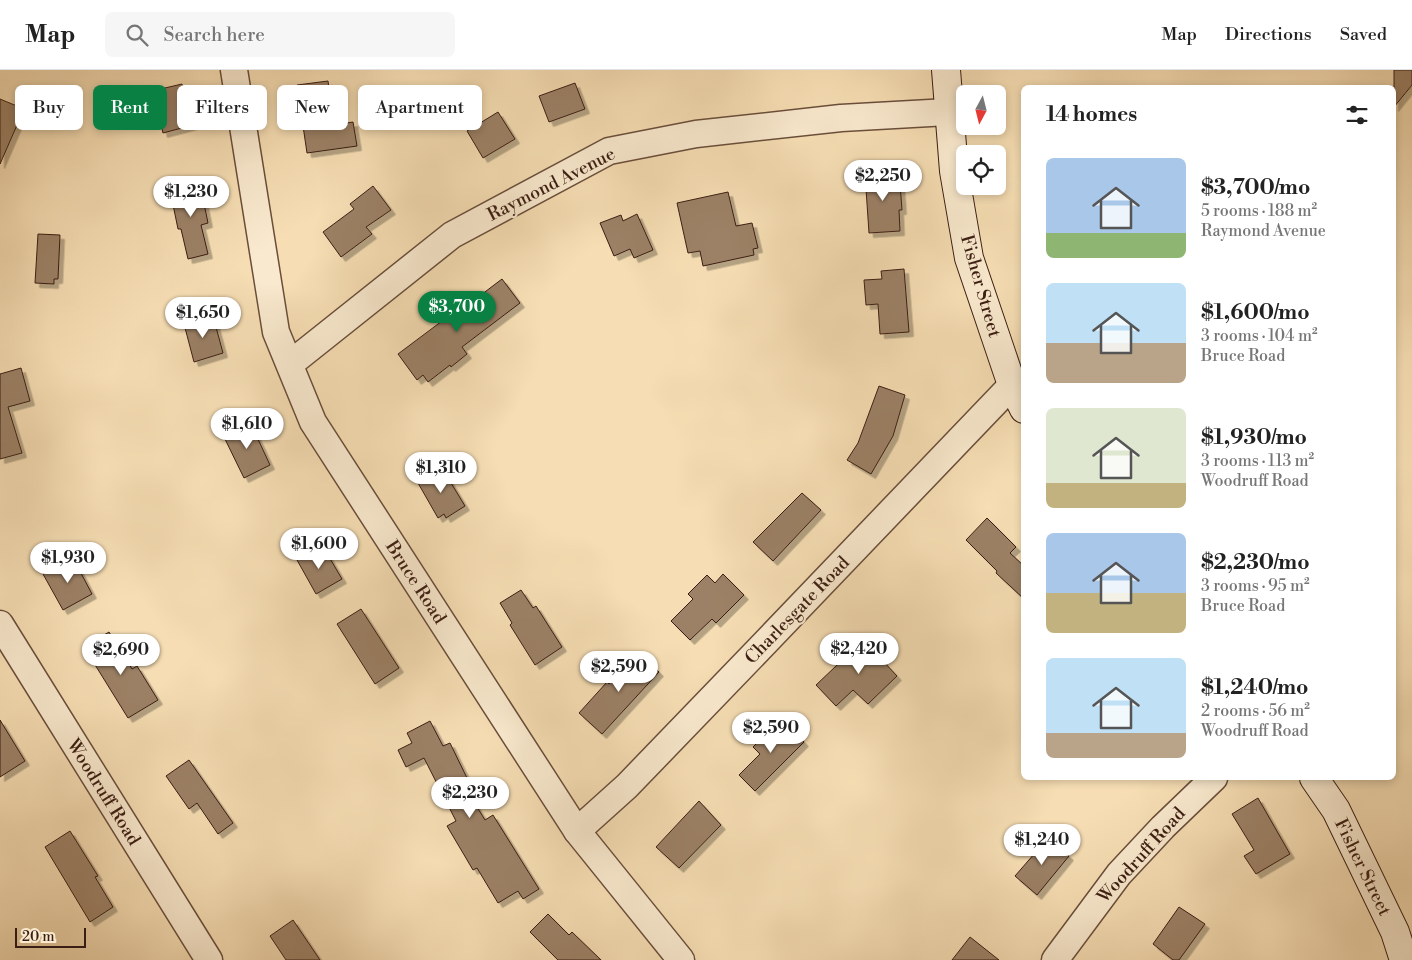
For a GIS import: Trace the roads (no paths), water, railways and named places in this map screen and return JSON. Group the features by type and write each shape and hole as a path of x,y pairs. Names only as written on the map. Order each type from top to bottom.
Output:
{"main road":[{"name":"Fisher Street","path":"946,70 954,171 969,258 1018,397"},
{"name":"Fisher Street","path":"1315,780 1336,810 1394,932 1404,960"}],"street":[{"name":"Bruce Road","path":"234,70 276,332 313,422 577,831 681,960"},
{"name":"Raymond Avenue","path":"290,364 452,235 609,152 696,134 841,118 948,112"},
{"name":"Charlesgate Road","path":"577,831 627,786 770,638 1018,397"},
{"name":"Woodruff Road","path":"0,624 208,960"},
{"name":"Woodruff Road","path":"1055,960 1119,874 1163,827 1212,780"}]}
